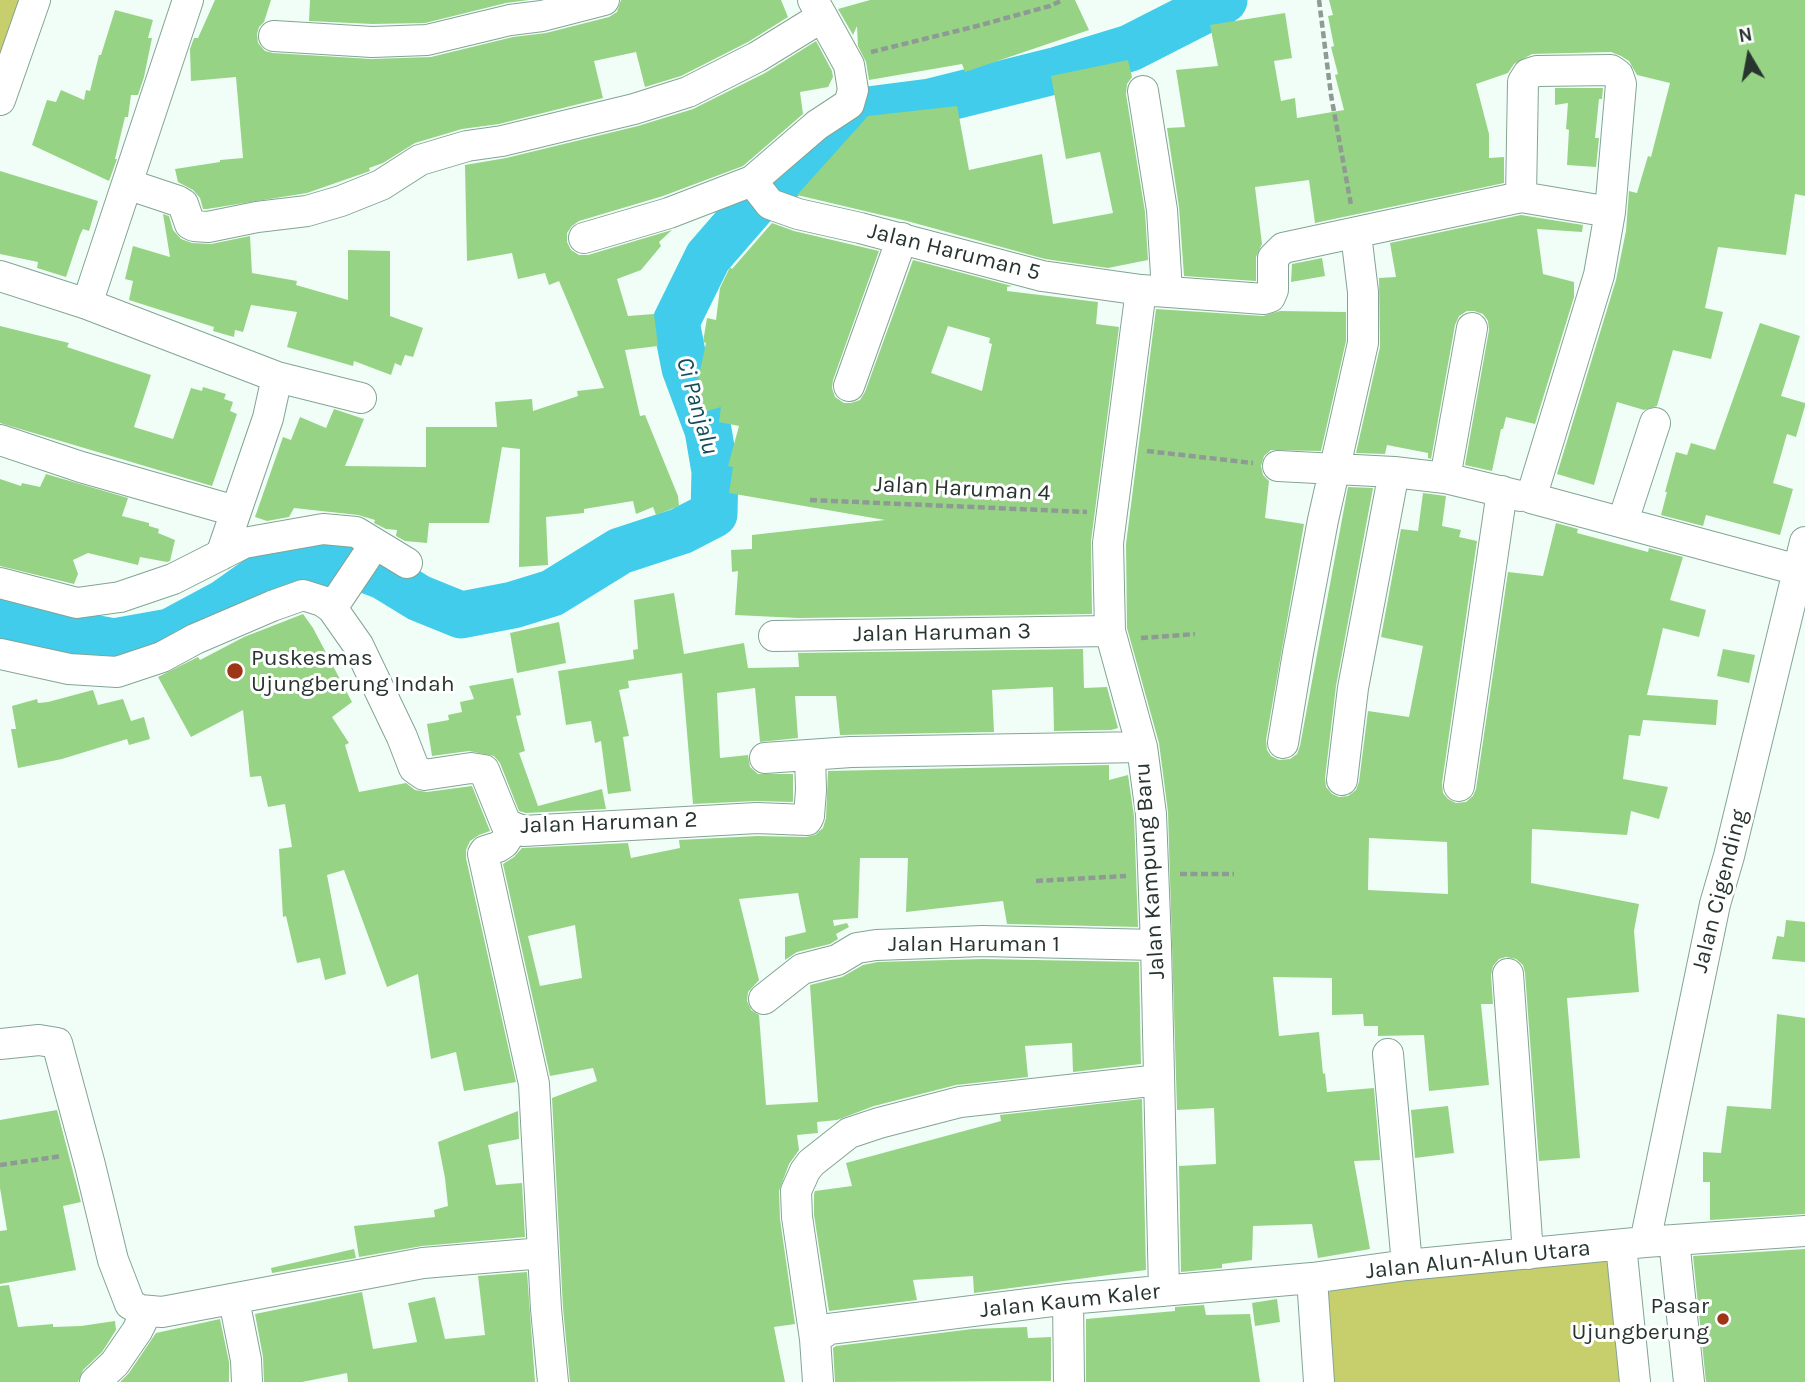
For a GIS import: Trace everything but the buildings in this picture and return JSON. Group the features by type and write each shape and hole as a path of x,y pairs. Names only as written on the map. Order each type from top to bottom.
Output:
{"street":[{"path":"0,100 35,0"},
{"path":"87,304 188,0"},
{"path":"274,36 372,42 418,41 510,20 541,8 604,0"},
{"path":"127,184 183,204 190,224 194,226 208,227 307,211 341,201 381,184 420,160 467,146 502,141 634,109 688,92 757,57 817,8 846,59 853,90 849,104 817,125 759,190 583,238"},
{"path":"1459,786 1516,495 1599,275 1610,212 1621,84 1618,75 1611,70 1528,74 1523,82 1521,197"},
{"name":"Jalan Kampung Baru","path":"1143,91 1162,209 1154,291 1121,448 1108,543 1111,636 1142,747 1151,814 1164,1291"},
{"name":"Jalan Haruman 5","path":"759,190 797,214 1042,276 1154,291 1264,299 1270,297 1273,290 1273,258 1276,252 1283,248 1356,234"},
{"path":"1283,743 1307,599 1363,343 1363,292 1356,234 1521,197 1610,212"},
{"path":"849,386 902,239"},
{"path":"0,276 87,304 277,377 361,398"},
{"path":"1445,478 1472,328"},
{"path":"221,555 268,418 277,377"},
{"path":"1623,521 1655,423"},
{"path":"0,440 80,467 234,511"},
{"path":"1278,466 1394,472 1445,478 1565,509 1801,556"},
{"path":"1342,780 1353,688 1394,472"},
{"path":"0,583 77,603 120,597 173,579 244,543 323,529 356,532 369,553 407,563"},
{"path":"0,654 69,668 117,672 162,657 206,634 303,595 322,601 338,600 369,553"},
{"name":"Jalan Cigending","path":"1647,1242 1687,1032 1715,904 1801,556"},
{"name":"Jalan Haruman 2","path":"338,600 414,768 424,775 471,768 484,770 506,824 513,829 523,831 757,818 807,820 810,755"},
{"name":"Jalan Haruman 3","path":"774,636 1111,636"},
{"path":"765,758 851,752 1142,747"},
{"path":"513,829 504,843 483,854 534,1084 553,1382"},
{"name":"Jalan Haruman 1","path":"764,999 802,969 838,960 857,948 876,945 983,941 1156,945"},
{"path":"1508,974 1528,1254"},
{"path":"0,1044 38,1040 57,1042 113,1260 130,1304 140,1310 162,1312 424,1263 543,1253"},
{"path":"1388,1054 1407,1265"},
{"path":"818,1382 822,1334 797,1217 796,1191 804,1171 811,1163 849,1133 960,1102 1159,1080"},
{"name":"Jalan Alun-Alun Utara","path":"1312,1278 1407,1265 1647,1242 1805,1231"},
{"path":"1634,1382 1647,1242"},
{"path":"1647,1242 1689,1382"},
{"path":"1312,1278 1319,1382"},
{"name":"Jalan Kaum Kaler","path":"822,1334 1068,1299 1312,1278"},
{"path":"1068,1299 1069,1382"},
{"path":"234,1300 247,1382"},
{"path":"95,1382 115,1363 147,1311"}],"path":[{"path":"846,59 977,26 1063,0"},
{"path":"1319,0 1331,95 1356,234"},
{"path":"1121,448 1278,466"},
{"name":"Jalan Haruman 4","path":"810,500 1112,513"},
{"path":"1111,636 1195,634"},
{"path":"1036,881 1234,874"},
{"path":"0,1165 87,1152"}],"green space":[{"path":"0,0 24,0 0,61"},
{"path":"1616,1256 1628,1382 1329,1382 1326,1296 1333,1288"}],"waterway":[{"name":"Ci Panjalu","path":"0,616 30,627 114,642 170,632 224,603 268,572 346,562 383,576 419,598 461,615 513,605 552,593 620,551 681,531 714,514 715,471 708,430 685,368 676,322 708,257 762,195 868,110 930,102 1058,70 1130,48 1224,0"}],"place":[{"name":"Puskesmas Ujungberung Indah","path":"235,671"},
{"name":"Pasar Ujungberung","path":"1723,1319"}]}
